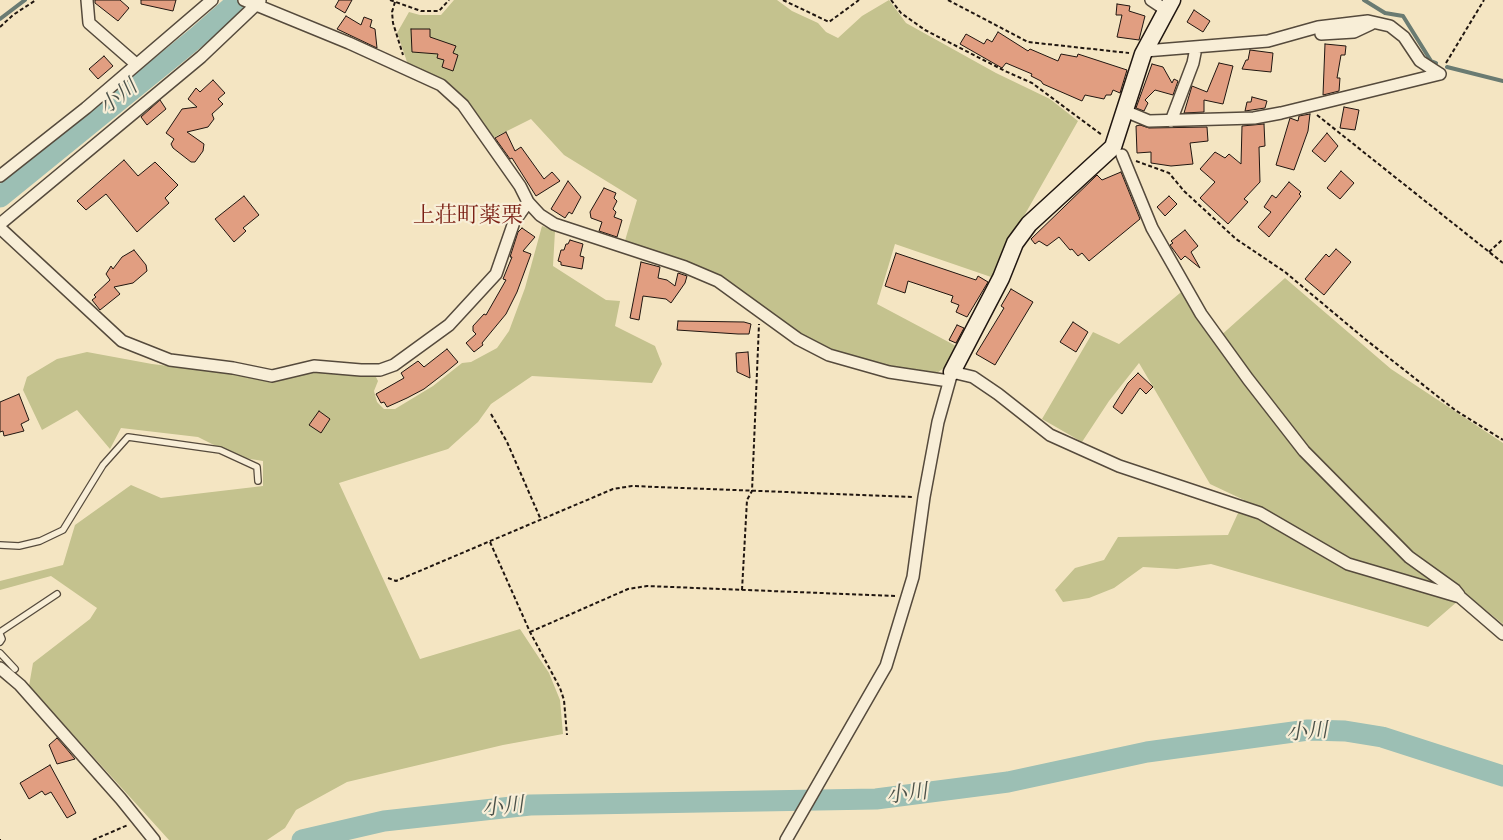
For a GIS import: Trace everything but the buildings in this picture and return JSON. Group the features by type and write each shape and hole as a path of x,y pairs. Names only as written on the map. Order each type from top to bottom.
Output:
{"street":[{"path":"87,0 89,23 136,64"},
{"path":"0,176 86,108 136,64 163,44 212,0"},
{"path":"244,0 259,2 441,85 463,105 520,186 528,202 540,215 554,224 685,267 718,281 798,339 829,355 889,372 973,377 1050,434 1119,466 1260,513 1348,564 1460,597"},
{"path":"1151,0 1169,5 1125,111 1118,149 1152,228 1201,314 1304,451 1409,558 1455,590 1460,597 1503,634"},
{"path":"259,2 201,57 0,226 122,341 170,360 233,368 272,376 314,366 380,370 394,365 449,325 496,274 514,222 528,202"},
{"path":"1148,52 1268,41 1318,27 1374,22 1390,26 1404,37 1420,61 1440,74"},
{"path":"1148,52 1171,56 1275,44 1323,34 1354,32 1374,22"},
{"path":"1171,121 1195,59 1195,53"},
{"path":"1125,111 1149,121 1254,118 1306,108 1440,74"},
{"path":"786,840 886,666 913,577 924,497 938,422 951,376 1001,278 1015,242 1030,224 1113,147 1118,149"},
{"path":"0,668 20,685 139,820 154,840"}],"lane":[{"path":"0,546 19,546 40,541 63,530 103,465 128,437 220,450 257,467 258,481"},
{"path":"0,642 2,639 0,633 57,594"},
{"path":"0,653 14,669"}],"path":[{"path":"0,27 13,15 36,0"},
{"path":"390,0 421,12 439,11 449,0"},
{"path":"784,0 829,22 859,0"},
{"path":"891,0 901,13 925,30 1005,72 1032,83 1118,149 1169,174 1184,191 1236,239 1285,272 1365,340 1455,410 1503,440"},
{"path":"948,0 1028,42 1148,52"},
{"path":"1440,74 1484,0"},
{"path":"395,2 392,12 393,22 406,69"},
{"path":"1306,108 1503,263"},
{"path":"1489,252 1503,239"},
{"path":"742,590 747,500 752,491 760,312"},
{"path":"491,414 507,442 541,520"},
{"path":"388,578 396,581 613,489 632,486 924,497"},
{"path":"490,542 530,632 560,688 564,700 567,735"},
{"path":"530,632 628,589 647,586 908,596"},
{"path":"93,840 139,820"}],"shaded area":[{"path":"454,0 777,0 792,11 818,23 826,32 838,38 862,16 889,0 906,23 996,73 1050,99 1078,121 1020,223 1008,238 994,278 895,244 877,304 958,347 944,368 934,375 909,372 846,357 809,340 746,296 624,244 637,200 564,155 531,119 491,139 461,94 448,84 408,65 397,33 409,12 420,15 441,15"},
{"path":"542,226 555,231 553,266 606,300 620,301 615,326 655,346 662,364 652,383 532,376 491,404 478,422 448,449 339,483 420,659 520,629 549,673 560,700 563,734 503,745 347,782 296,810 285,828 267,840 169,840 29,686 33,663 90,619 97,608 51,576 0,590 0,581 63,565 75,525 131,485 161,498 263,486 263,461 238,457 198,437 121,428 110,449 77,410 42,430 23,390 27,377 57,359 87,352 152,364 276,379 318,369 375,375 378,381 374,391 377,402 384,409 395,409 433,386 462,363 471,362 497,348 509,331 525,288"},
{"path":"1285,278 1391,369 1503,443 1503,624 1466,594 1428,627 1211,564 1177,569 1143,567 1114,588 1089,598 1063,602 1055,590 1075,568 1104,560 1118,537 1228,535 1244,500 1210,484 1139,363 1109,401 1082,442 1042,419 1093,332 1119,344 1186,288 1218,338"}],"waterway":[{"path":"0,19 25,0"},
{"name":"小川","path":"0,197 197,37 239,0"},
{"path":"1364,0 1385,13 1403,16 1431,61 1436,63"},
{"path":"1447,67 1503,81"},
{"name":"小川","path":"302,840 384,821 530,805 876,799 1008,782 1147,752 1308,730 1345,731 1382,737 1503,776"}],"district":[{"name":"上荘町薬栗","path":"468,217"}]}
